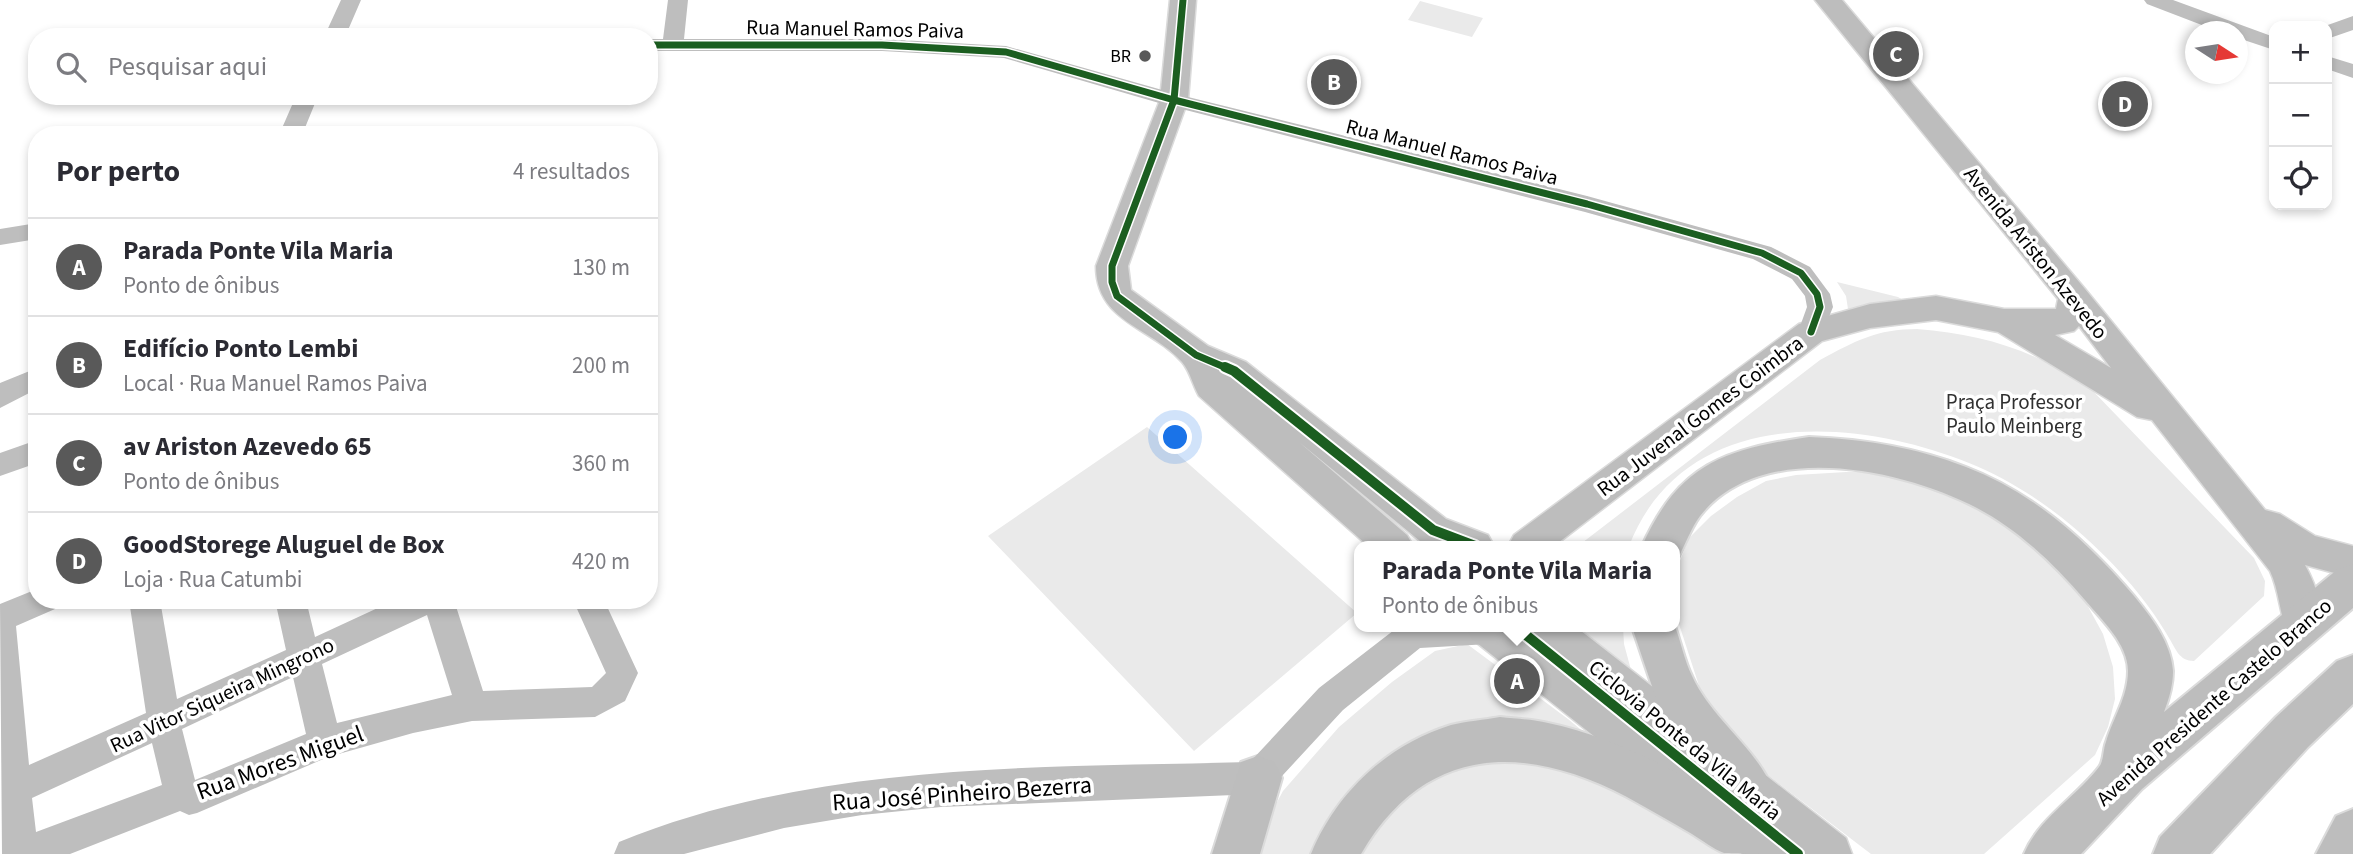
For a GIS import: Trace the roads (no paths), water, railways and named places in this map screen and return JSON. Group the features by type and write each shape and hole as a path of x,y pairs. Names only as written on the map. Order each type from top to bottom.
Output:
{"highway":[{"path":"1665,541 1670,525 1693,497 1721,473 1785,454 1858,454 1905,463 1948,476 1991,496 2034,523 2066,551 2130,624 2147,650 2152,687 2123,757 2125,774"},
{"name":"Avenida Presidente Castelo Branco","path":"2048,854 2125,774 2353,582"},
{"path":"1656,632 1673,687 1711,742 1748,787"},
{"path":"2177,854 2292,732 2353,675"},
{"path":"1335,854 1347,829 1378,791 1424,758 1461,743 1519,740 1560,746 1601,760 1775,854"},
{"path":"1236,854 1258,778"},
{"path":"2340,854 2353,833"}],"main road":[{"path":"1183,0 1174,100 1112,265 1112,282 1117,296 1196,355 1234,371 1433,530 1462,541"},
{"name":"Avenida Ariston Azevedo","path":"1828,0 2074,297 2290,571 2303,624"},
{"name":"Rua Juvenal Gomes Coimbra","path":"1534,541 1811,332 1870,316 1936,308 2004,321 2062,323 2072,314 2074,297"},
{"path":"2004,321 2071,359 2175,425"},
{"path":"1196,355 1211,387 1388,541"},
{"name":"Avenida Ariston Azevedo","path":"2241,507 2305,550 2353,562"},
{"path":"1493,632 1775,854"},
{"path":"1554,632 1603,676 1748,787 1830,854"}],"street":[{"path":"338,28 351,0"},
{"path":"673,45 678,0"},
{"path":"2154,0 2269,42"},
{"path":"2332,31 2353,22"},
{"name":"Rua Manuel Ramos Paiva","path":"658,45 989,49 1174,100 1587,204 1762,253 1801,273 1817,294 1821,307 1811,332"},
{"path":"2332,64 2353,71"},
{"path":"294,126 303,105"},
{"path":"0,237 28,232"},
{"path":"0,465 28,454"},
{"path":"0,620 28,607"},
{"path":"145,609 164,721 181,794"},
{"path":"292,609 326,742"},
{"name":"Rua Vitor Siqueira Mingrono","path":"15,789 408,609"},
{"path":"441,609 472,706"},
{"name":"Rua Mores Miguel","path":"0,620 23,854 181,794 189,798 197,796 326,742 472,706 595,702 613,691 620,683 622,673 592,609"},
{"path":"1258,778 1331,699 1414,632"},
{"name":"Rua José Pinheiro Bezerra","path":"632,854 766,814 899,794 1258,778"}],"place":[{"name":"av Ariston Azevedo 65","path":"1896,54"},
{"name":"BR","path":"1145,56"},
{"name":"Edifício Ponto Lembi","path":"1334,82"},
{"name":"GoodStorege Aluguel de Box","path":"2125,104"},
{"name":"Parada Ponte Vila Maria","path":"1517,681"}],"park label":[{"name":"Praça Professor Paulo Meinberg","path":"2014,414"}]}
